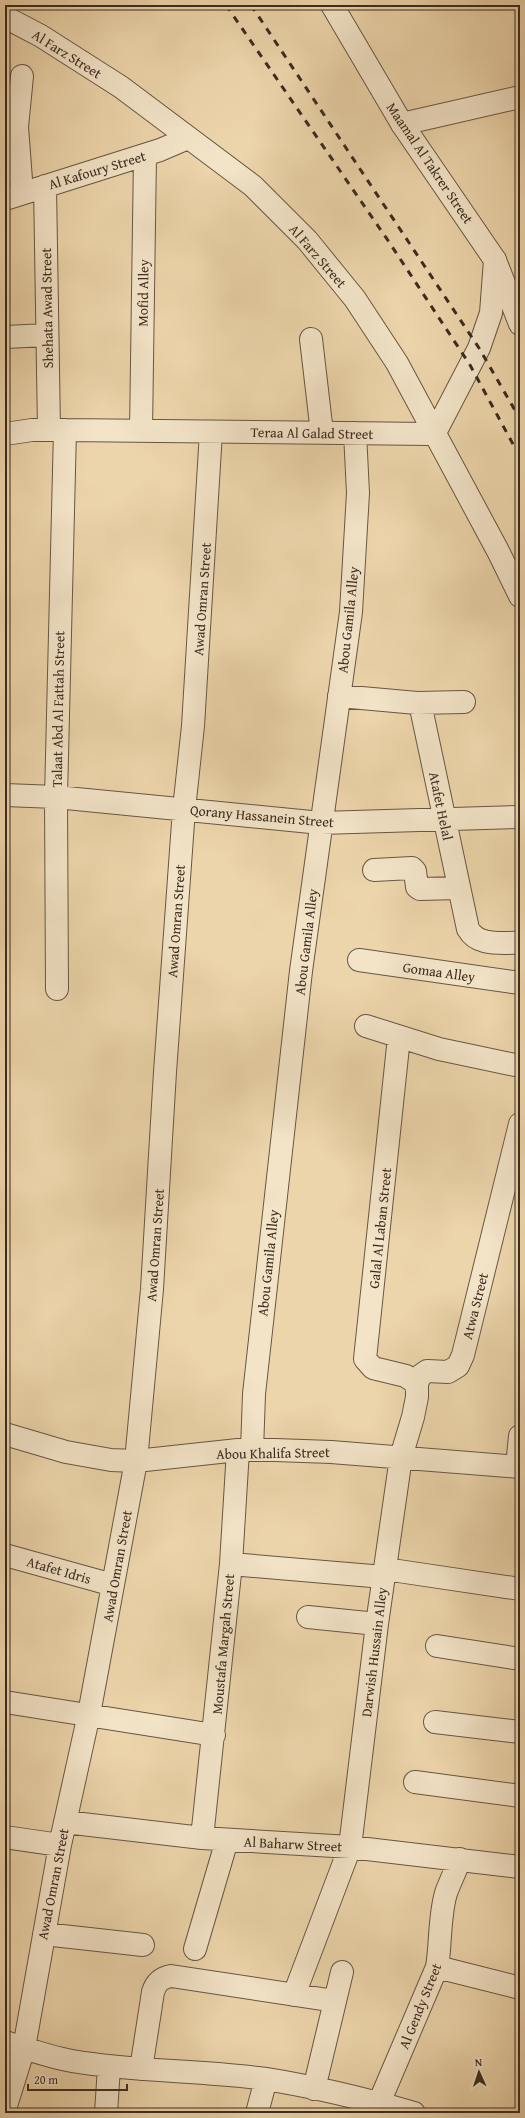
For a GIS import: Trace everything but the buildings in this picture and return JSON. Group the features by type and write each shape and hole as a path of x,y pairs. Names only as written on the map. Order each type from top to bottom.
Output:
{"street":[{"name":"Maamal Al Takrer Street","path":"332,5 402,124 495,260 514,298 520,324"},
{"name":"Al Farz Street","path":"5,17 41,36 121,87 253,186 307,240 355,299 397,363 498,551 520,596"},
{"path":"14,196 11,121 22,76"},
{"path":"402,124 520,97"},
{"name":"Al Kafoury Street","path":"14,196 145,154 188,138"},
{"name":"Mofid Alley","path":"140,431 145,154"},
{"name":"Shehata Awad Street","path":"45,186 47,335 57,430"},
{"path":"433,432 438,427 479,348 491,313 495,260"},
{"path":"5,337 47,335"},
{"path":"311,338 322,433"},
{"name":"Teraa Al Galad Street","path":"5,434 32,430 425,434 433,432"},
{"name":"Talaat Abd Al Fattah Street","path":"57,430 57,989"},
{"name":"Awad Omran Street","path":"5,2109 14,2045 44,1934 60,1845 90,1714 136,1461 152,1289 165,1072 184,810 193,726 211,432"},
{"name":"Abou Gamila Alley","path":"245,1450 254,1394 302,971 351,612 358,493 355,433"},
{"path":"339,696 417,703 464,702"},
{"name":"Atafet Helal","path":"417,703 421,708 443,819 468,930 471,935 482,941 520,944"},
{"name":"Qorany Hassanein Street","path":"5,795 56,797 322,823 520,817"},
{"path":"374,870 412,868 416,871 417,887 420,889 458,888"},
{"name":"Gomaa Alley","path":"359,960 520,983"},
{"path":"366,1026 446,1050 520,1066"},
{"name":"Galal Al Laban Street","path":"399,1037 365,1359 373,1368 406,1376 416,1384"},
{"name":"Atwa Street","path":"416,1384 420,1376 427,1371 448,1372 458,1366 463,1355 520,1124"},
{"path":"401,1457 414,1418 417,1397 416,1384"},
{"name":"Abou Khalifa Street","path":"5,1434 88,1457 136,1461 245,1450 331,1452 519,1467"},
{"path":"519,1467 520,1436"},
{"name":"Moustafa Margah Street","path":"202,1838 231,1564 245,1450"},
{"name":"Darwish Hussain Alley","path":"294,1995 350,1847 377,1624 401,1457"},
{"name":"Atafet Idris","path":"5,1555 113,1585"},
{"path":"231,1564 384,1573 520,1589"},
{"path":"308,1617 377,1624"},
{"path":"438,1646 520,1659"},
{"path":"5,1702 90,1714 214,1735"},
{"path":"435,1722 520,1732"},
{"path":"415,1782 520,1796"},
{"name":"Al Baharw Street","path":"65,1822 202,1838 350,1847 520,1867"},
{"path":"5,1837 60,1845"},
{"path":"195,1949 227,1840"},
{"name":"Al Gendy Street","path":"379,2103 438,1967 441,1944 441,1920 446,1894 460,1859"},
{"path":"44,1934 143,1945"},
{"path":"438,1967 520,1988"},
{"path":"314,2089 342,1972"},
{"path":"141,2069 155,1986 165,1977 171,1976 335,2002"},
{"path":"14,2045 70,2061 109,2067 178,2070 266,2079 314,2089 355,2105 379,2103 414,2113"},
{"path":"106,2113 109,2067"},
{"path":"257,2113 266,2079"}],"railway":[{"path":"226,5 389,242 470,365 520,457"},
{"path":"251,5 479,348 520,419"}]}
